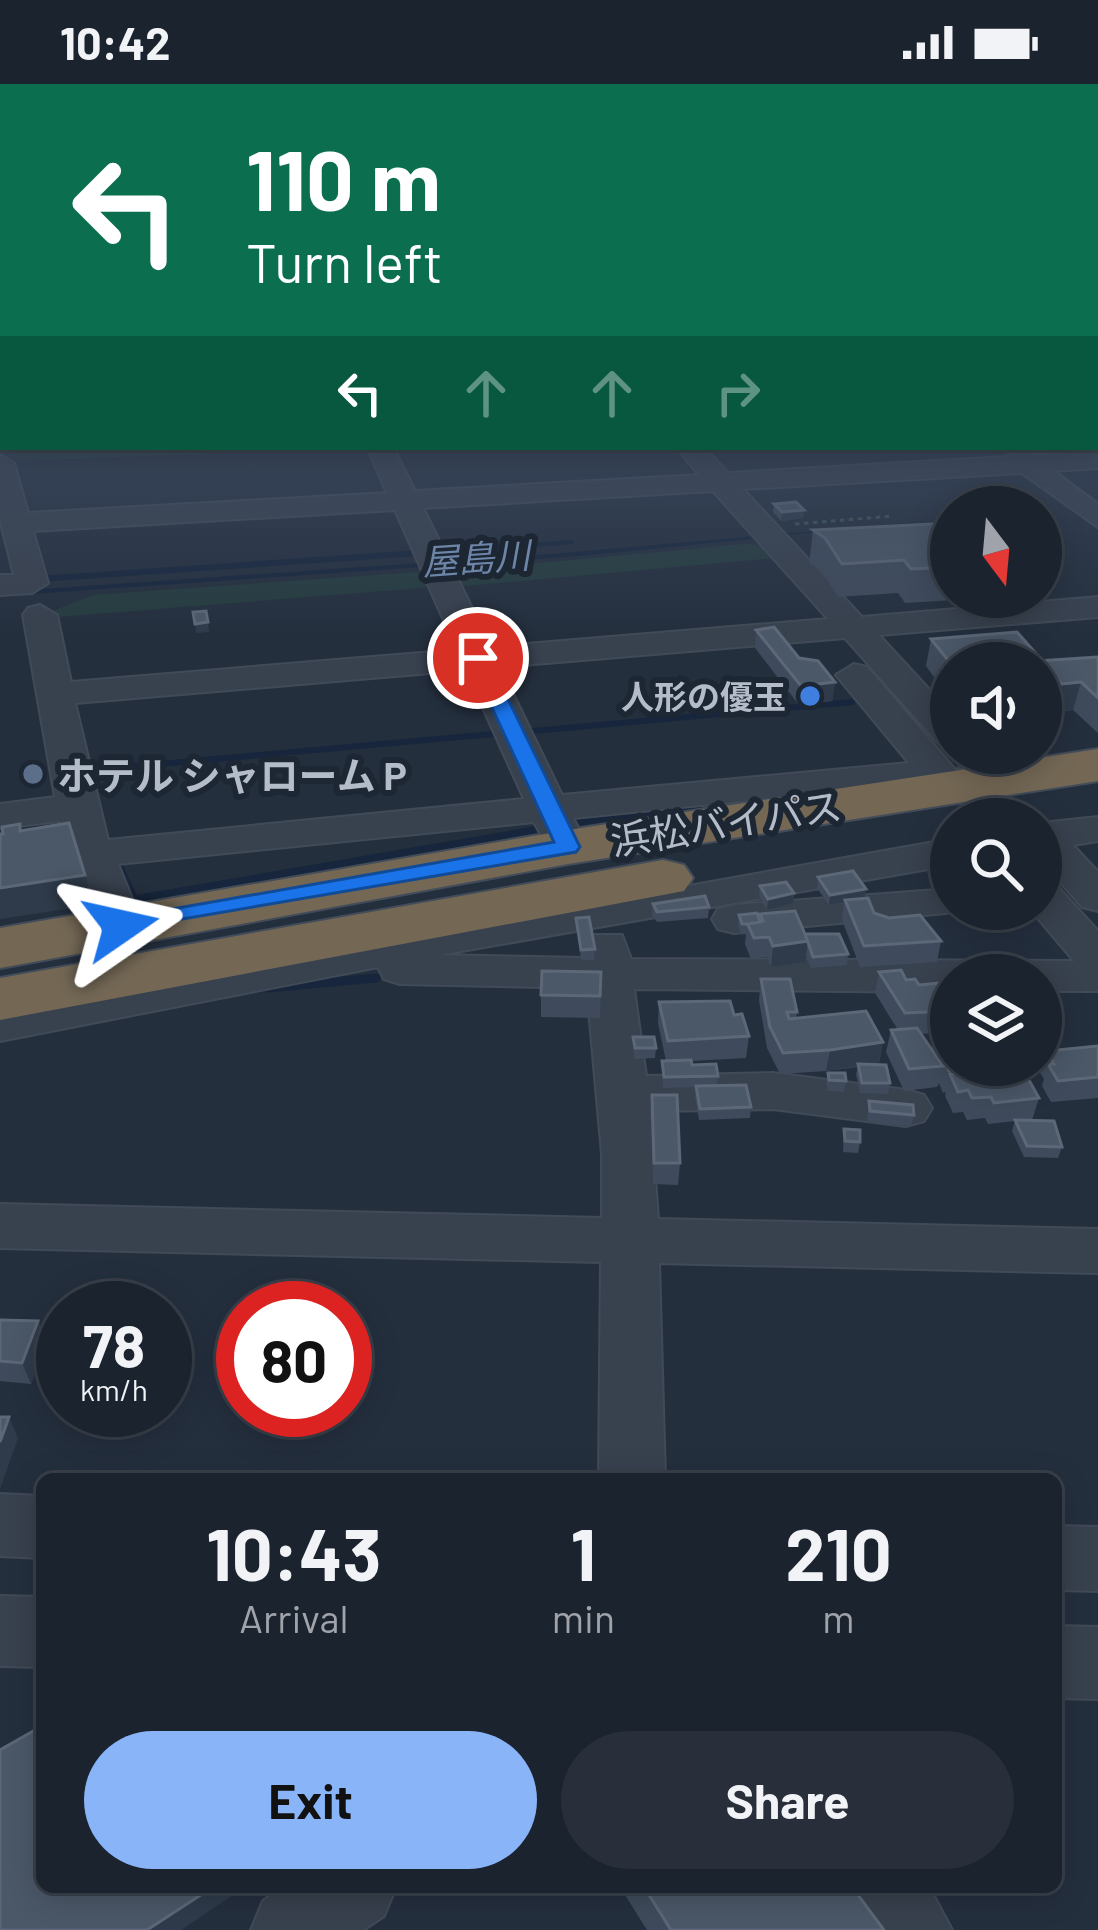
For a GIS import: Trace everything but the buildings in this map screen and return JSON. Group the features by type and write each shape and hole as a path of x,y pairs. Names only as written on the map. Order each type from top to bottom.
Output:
{"highway":[{"name":"浜松バイパス","path":"1002,798 1098,765"},
{"name":"浜松バイパス","path":"0,948 121,926 558,827 930,805"},
{"name":"浜松バイパス","path":"1062,806 1098,808"},
{"name":"浜松バイパス","path":"0,999 483,909 930,815"}],"street":[{"path":"0,585 32,583 2,460"},
{"path":"386,460 558,827"},
{"path":"701,460 851,627"},
{"path":"17,523 720,482 970,460"},
{"path":"1022,460 1093,514"},
{"path":"58,694 1098,607"},
{"path":"40,615 78,807 121,926"},
{"path":"851,627 843,646 850,670 986,798"},
{"path":"95,854 558,827 855,777 968,798"},
{"path":"0,816 78,807"},
{"path":"1062,820 1098,829"},
{"path":"0,1024 343,958 603,939 930,857"},
{"path":"1062,866 1098,898"},
{"path":"1062,886 1098,928"},
{"path":"343,958 345,968 828,911 930,904"},
{"path":"828,911 859,978"},
{"path":"1062,918 1098,960"},
{"path":"603,939 859,978 1098,976"},
{"path":"603,939 623,1094 632,1473"},
{"path":"623,1094 773,1090 906,1108"},
{"path":"0,1226 1098,1251"},
{"path":"0,1525 36,1526"},
{"path":"1062,1558 1098,1559"},
{"path":"0,1631 36,1632"},
{"path":"1062,1662 1098,1664"},
{"path":"292,1930 346,1893"},
{"path":"882,1893 910,1930"}],"path":[{"path":"766,533 893,516"}],"green space":[{"path":"766,546 776,558 465,586 457,586 450,571"},
{"path":"427,572 434,587 58,617 50,612 93,595"}],"water":[{"path":"930,521 581,556 0,596 0,592 551,554"}],"waterway":[{"name":"屋島川","path":"446,552 440,552 572,542"},
{"name":"屋島川","path":"39,579 419,553 396,555"},
{"path":"522,732 852,702"},
{"path":"83,771 504,733"},
{"path":"569,826 698,805"},
{"path":"118,865 134,900 546,829"},
{"path":"268,988 376,978"}],"tunnel":[{"path":"962,774 971,784"},
{"path":"968,781 983,798"}],"place":[{"name":"人形の優玉","path":"810,696"},
{"name":"ホテル シャローム P","path":"33,774"}],"route":[{"path":"121,926 568,847 478,658"}]}
